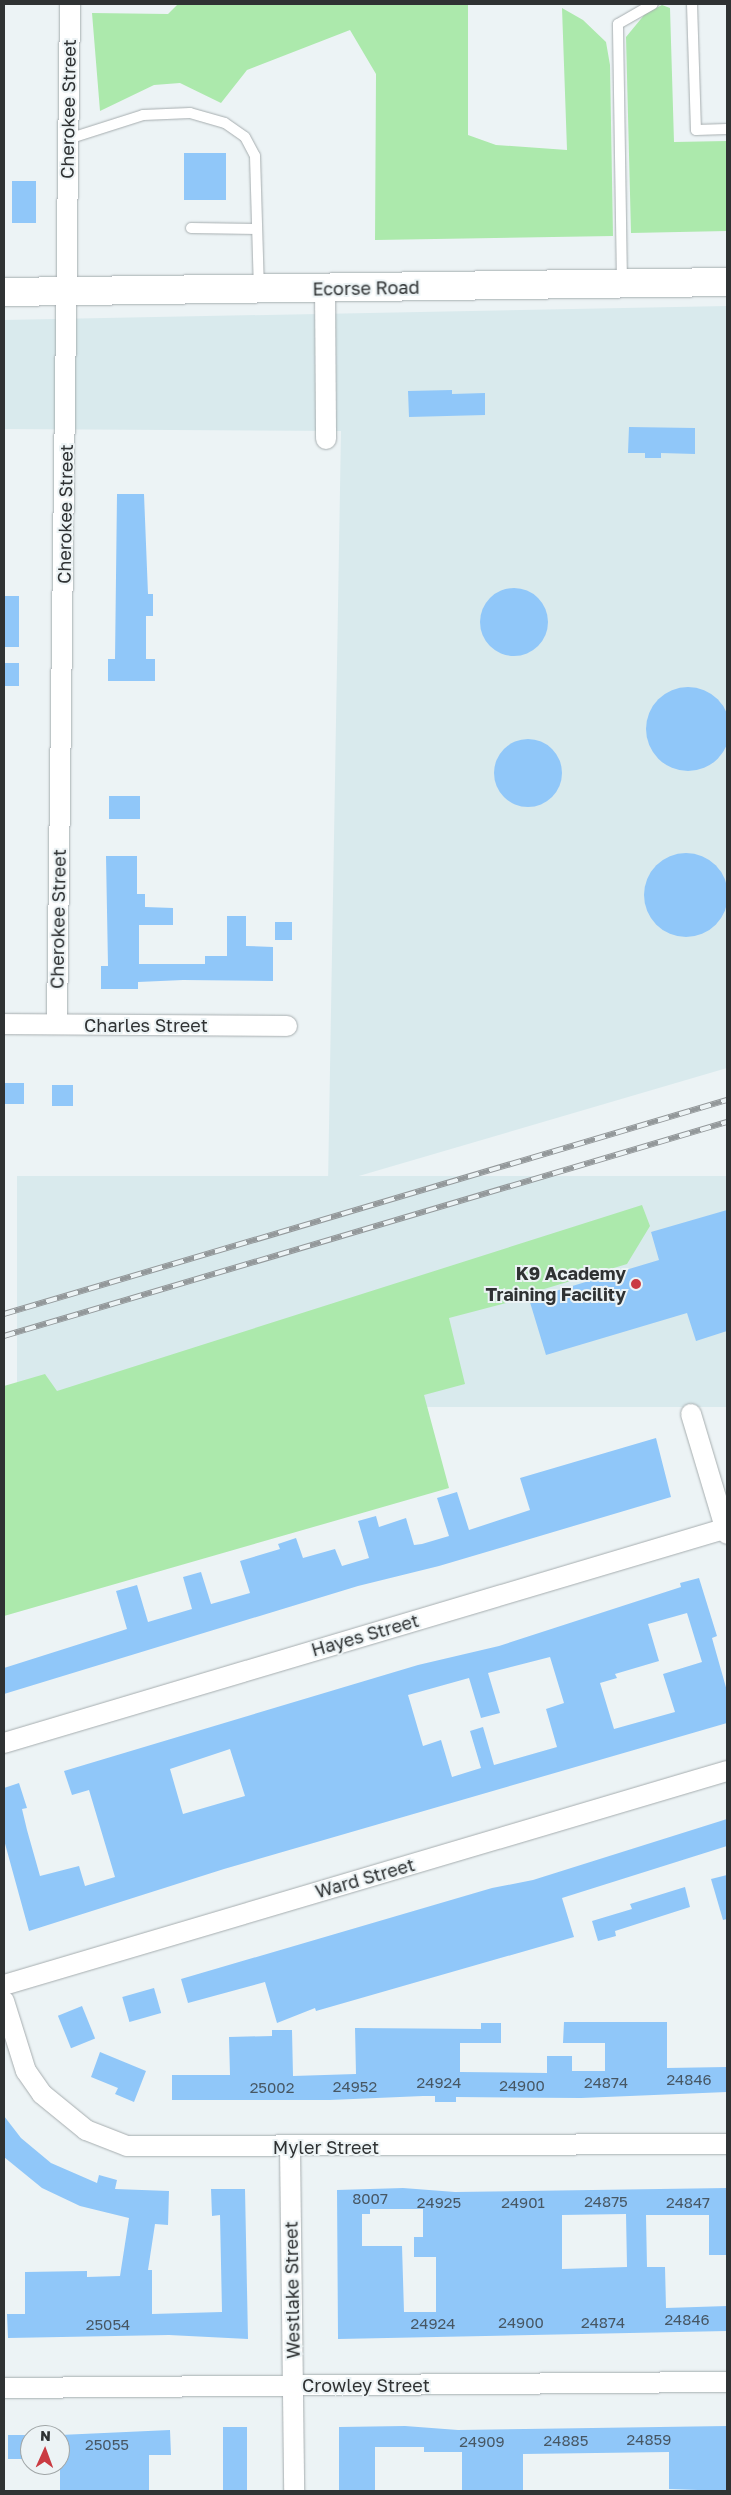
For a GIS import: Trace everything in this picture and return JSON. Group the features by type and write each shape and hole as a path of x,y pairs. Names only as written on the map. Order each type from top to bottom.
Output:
{"main road":[{"name":"Ecorse Road","path":"4,292 727,282"}],"street":[{"name":"Cherokee Street","path":"57,1024 68,292 70,4"},
{"path":"324,288 326,439"},
{"name":"Charles Street","path":"4,1024 288,1026"},
{"path":"691,1414 727,1530"},
{"name":"Hayes Street","path":"4,1743 727,1530"},
{"name":"Ward Street","path":"4,1985 727,1771"},
{"name":"Myler Street","path":"4,2001 26,2071 58,2111 86,2130 113,2142 142,2148 727,2144"},
{"name":"Westlake Street","path":"290,2148 294,2491"},
{"name":"Crowley Street","path":"4,2388 727,2382"}],"lane":[{"path":"622,284 618,24 653,4"},
{"path":"692,4 696,130 727,129"},
{"path":"68,139 142,115 190,113 225,123 245,137 255,156 259,289"},
{"path":"191,228 257,228"}],"shaded area":[{"path":"727,306 727,1068 328,1185 341,431 4,429 4,320"},
{"path":"17,1176 727,1176 727,1407 17,1407"}],"green space":[{"path":"178,4 468,4 468,135 496,145 567,150 562,8 583,20 606,42 610,65 613,236 375,240 376,74 350,30 247,70 221,103 180,83 154,85 100,111 92,13 168,14"},
{"path":"662,5 670,8 674,142 727,141 727,231 631,233 626,37 645,14"},
{"path":"642,1205 650,1226 627,1264 521,1296 521,1299 449,1318 465,1384 424,1395 449,1488 4,1616 4,1386 45,1374 57,1391"}],"building":[{"path":"184,153 226,153 226,200 184,200"},
{"path":"12,181 36,181 36,223 12,223"},
{"path":"452,390 452,394 485,393 485,415 409,417 408,391"},
{"path":"629,427 695,428 695,454 661,453 661,458 645,458 645,453 628,453"},
{"path":"117,494 144,494 148,594 153,594 153,616 146,616 146,659 155,659 155,681 108,681 108,659 115,659"},
{"path":"514,588 527,591 538,598 545,609 548,622 545,635 538,646 527,653 514,656 501,653 490,646 483,635 480,622 483,609 490,598 501,591"},
{"path":"4,596 19,596 19,647 4,647"},
{"path":"4,663 19,663 19,686 4,686"},
{"path":"688,687 704,690 718,699 727,713 730,729 727,745 718,759 704,768 688,771 672,768 658,759 649,745 646,729 649,713 658,699 672,690"},
{"path":"528,739 541,742 552,749 559,760 562,773 559,786 552,797 541,804 528,807 515,804 504,797 497,786 494,773 497,760 504,749 515,742"},
{"path":"109,796 140,796 140,819 109,819"},
{"path":"686,853 702,856 716,865 725,879 728,895 725,911 716,925 702,934 686,937 670,934 656,925 647,911 644,895 647,879 656,865 670,856"},
{"path":"106,856 137,856 137,894 145,894 145,907 173,908 173,925 139,925 139,964 205,964 205,956 227,956 227,916 246,916 246,946 273,947 273,981 183,980 138,982 138,989 101,989 101,966 108,966"},
{"path":"275,922 292,922 292,940 275,940"},
{"path":"4,1083 24,1083 24,1104 4,1104"},
{"path":"52,1085 73,1085 73,1106 52,1106"},
{"name":"K9 Academy Training Facility","path":"727,1210 727,1331 696,1341 687,1313 546,1355 529,1299 659,1260 651,1232"},
{"path":"656,1438 671,1497 439,1566 358,1586 4,1694 4,1668 127,1629 116,1591 137,1585 148,1622 192,1609 183,1577 201,1572 211,1604 250,1593 240,1561 280,1549 278,1544 296,1538 303,1558 335,1549 342,1566 369,1558 358,1521 376,1516 379,1527 406,1518 414,1545 422,1544 449,1536 437,1498 457,1492 469,1530 530,1510 520,1478"},
{"path":"699,1578 717,1636 712,1638 727,1691 727,1723 224,1869 29,1931 4,1840 4,1788 19,1783 27,1808 22,1809 40,1876 79,1866 85,1886 115,1877 89,1790 72,1795 64,1771 418,1665 499,1646 681,1587 680,1583","holes":["687,1613 702,1662 663,1674 675,1712 614,1729 600,1683 617,1678 615,1674 659,1661 648,1624","550,1657 564,1703 546,1709 557,1747 494,1765 483,1727 470,1731 481,1768 452,1777 441,1740 423,1746 408,1695 469,1678 481,1718 500,1713 488,1673","230,1749 245,1796 183,1814 170,1769"]},
{"path":"727,1819 727,1846 562,1898 574,1937 316,2011 315,2008 277,2023 265,1982 188,2003 181,1979 492,1888 533,1880"},
{"path":"727,1875 727,1919 723,1920 711,1879"},
{"path":"685,1887 690,1907 615,1931 616,1936 598,1941 592,1921 632,1909 630,1904"},
{"path":"154,1988 161,2013 129,2022 122,1997"},
{"path":"82,2006 95,2038 71,2048 58,2016"},
{"path":"564,2022 667,2022 667,2068 727,2067 727,2092 581,2098 456,2097 456,2102 435,2102 435,2096 330,2100 172,2100 172,2075 230,2075 229,2037 272,2036 272,2030 292,2030 293,2076 356,2074 355,2028 481,2029 481,2023 501,2023 501,2043 460,2043 460,2072 547,2073 547,2056 572,2056 572,2071 605,2071 605,2043 563,2043"},
{"path":"100,2052 146,2071 134,2102 115,2094 118,2088 91,2077"},
{"path":"4,2116 21,2138 51,2163 97,2183 99,2175 117,2180 115,2189 169,2191 168,2225 155,2224 148,2270 152,2270 152,2314 222,2312 220,2215 212,2216 211,2189 245,2189 248,2339 169,2335 8,2338 7,2314 25,2314 25,2272 87,2271 87,2277 120,2276 129,2218 80,2206 42,2188 4,2157"},
{"path":"403,2188 455,2192 727,2188 727,2255 709,2255 709,2215 646,2215 647,2267 665,2267 666,2308 727,2306 727,2331 338,2339 337,2190","holes":["370,2209 423,2209 423,2237 414,2237 414,2257 436,2257 436,2312 404,2312 402,2246 362,2246 362,2214 370,2214","626,2214 627,2267 562,2269 562,2215"]},
{"path":"405,2426 458,2430 727,2426 727,2491 669,2489 669,2452 523,2454 523,2491 462,2491 462,2452 424,2452 424,2447 375,2447 375,2491 339,2491 339,2427"},
{"path":"223,2427 247,2427 247,2491 223,2491"},
{"path":"170,2430 171,2455 149,2455 149,2491 60,2491 60,2475 70,2475 70,2435"},
{"path":"8,2435 20,2435 20,2459 8,2459"}],"railway":[{"path":"4,1314 727,1100"},
{"path":"4,1336 727,1122"}],"place":[{"name":"K9 Academy Training Facility","path":"636,1284"}]}
